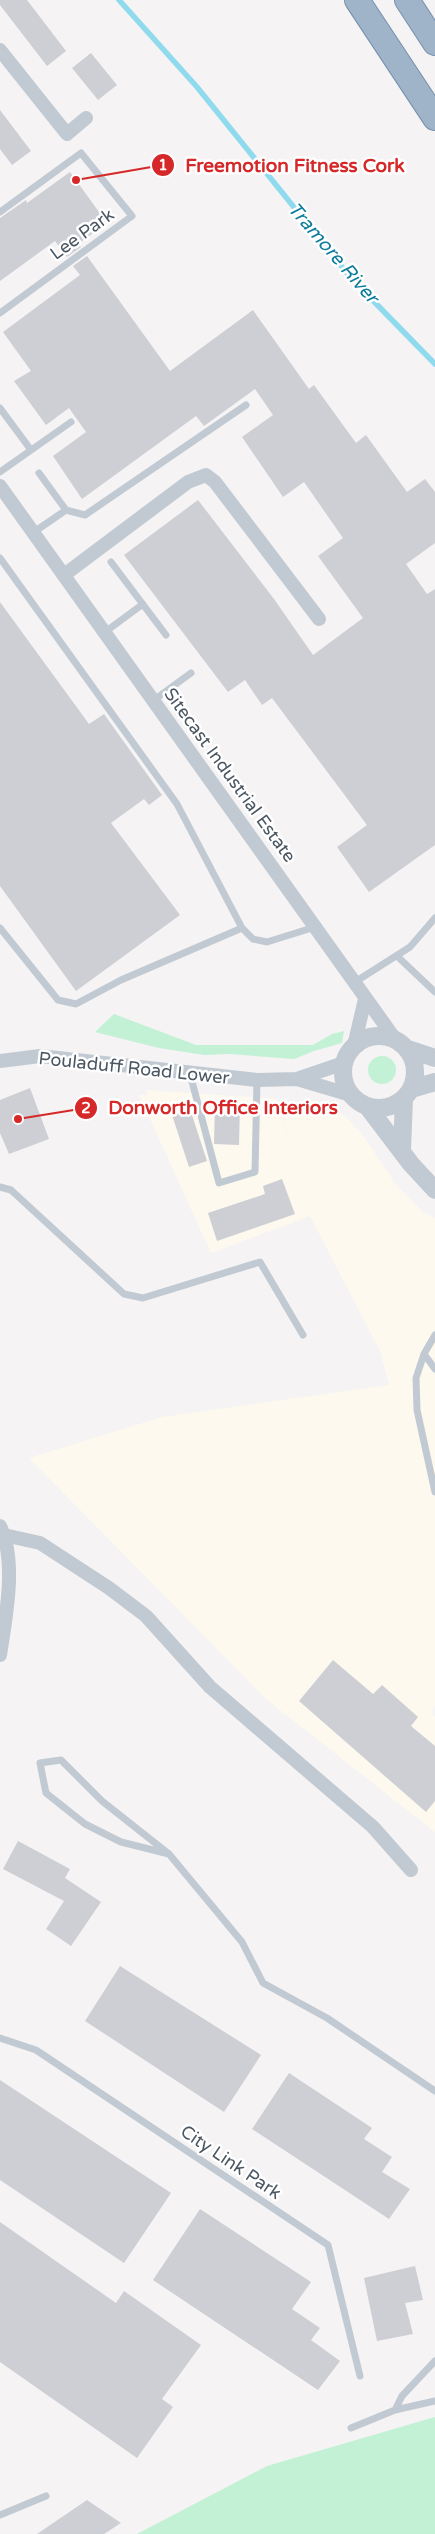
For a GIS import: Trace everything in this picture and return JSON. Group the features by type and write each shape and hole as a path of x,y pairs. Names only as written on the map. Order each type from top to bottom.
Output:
{"highway":[{"path":"357,0 435,118"},
{"path":"407,0 435,38"},
{"path":"421,20 435,43"}],"street":[{"path":"0,50 67,134 86,118"},
{"path":"64,575 188,482 206,475 215,482 319,619"},
{"name":"Sitecast Industrial Estate","path":"0,486 355,982 365,999 401,1044"},
{"path":"351,1095 344,1080 344,1063 354,1046 365,999"},
{"path":"354,1046 363,1039 374,1036 401,1044 435,1058"},
{"path":"401,1044 416,1068 408,1094 402,1150"},
{"name":"Pouladuff Road Lower","path":"0,1061 40,1056 257,1080 297,1079 344,1063"},
{"name":"Pouladuff Road Lower","path":"297,1079 351,1095 367,1106 435,1190"},
{"path":"367,1106 386,1108 408,1094 435,1082"},
{"path":"0,1654 9,1568 2,1530 40,1543 109,1588 146,1616 210,1686 373,1827 410,1870"}],"lane":[{"name":"Lee Park","path":"0,212 81,153 132,216 0,313"},
{"path":"39,473 66,510 85,516 246,405"},
{"path":"0,408 31,450"},
{"path":"0,472 71,422"},
{"path":"34,532 66,510"},
{"path":"0,558 176,804 242,928 253,940 267,942 315,926"},
{"path":"111,562 166,635"},
{"path":"105,632 143,604"},
{"path":"154,700 191,672"},
{"path":"355,982 410,946 435,918"},
{"path":"0,928 58,1000 76,1004 121,980 242,928"},
{"path":"397,956 435,992"},
{"path":"190,1074 219,1183 255,1172 257,1080"},
{"path":"0,1187 11,1190 124,1294 143,1298 260,1262 303,1335"},
{"path":"435,1335 424,1354 416,1378 417,1410 435,1492"},
{"path":"424,1354 435,1369"},
{"path":"169,1854 121,1842 85,1824 46,1793 40,1763 61,1760 102,1801 169,1854 242,1942 263,1983 327,2018 435,2092"},
{"name":"City Link Park","path":"0,2038 36,2050 328,2245 360,2376"},
{"path":"395,2410 402,2396 435,2361"},
{"path":"350,2428 395,2410 435,2402"},
{"path":"0,2515 46,2496"}],"shaded area":[{"path":"146,1090 277,1099 293,1159 281,1110 304,1101 315,1101 328,1106 346,1117 362,1134 395,1183 423,1212 435,1218 435,1706 432,1713 435,1716 435,1832 266,1699 29,1458 162,1417 389,1385 380,1351 310,1216 211,1253 139,1095 148,1095"}],"green space":[{"path":"114,1014 196,1045 313,1045 332,1034 344,1031 342,1043 294,1059 229,1054 204,1055 159,1048 95,1032"},
{"path":"382,1056 392,1060 396,1070 392,1080 382,1084 372,1080 368,1070 372,1060"},
{"path":"435,2417 435,2534 137,2534 267,2466"}],"building":[{"path":"0,0 27,0 66,51 47,66 0,5"},
{"path":"91,53 117,85 98,100 72,68"},
{"path":"0,110 31,151 12,165 0,149"},
{"path":"70,172 107,223 78,244 81,247 67,257 55,241 0,281 0,218 26,200 27,203"},
{"path":"87,256 170,371 253,310 309,389 314,385 356,443 366,435 407,492 425,479 435,492 435,543 406,564 427,594 435,589 435,845 369,892 337,847 367,825 272,698 262,705 245,680 228,692 124,555 198,500 274,599 313,655 363,618 318,556 343,538 304,482 283,497 242,437 273,415 255,389 204,426 196,416 82,499 53,456 86,432 69,408 46,425 14,381 31,371 3,332 80,275 73,266"},
{"path":"0,602 89,724 104,714 162,795 149,805 144,799 111,823 180,915 76,991 0,886"},
{"path":"30,1088 49,1139 9,1154 0,1133 0,1100"},
{"path":"215,1103 240,1104 239,1145 214,1144"},
{"path":"190,1109 207,1161 189,1167 172,1115"},
{"path":"282,1179 295,1214 217,1241 208,1213 265,1194 263,1186"},
{"path":"333,1660 373,1694 382,1685 418,1717 411,1726 435,1746 435,1801 426,1812 299,1701"},
{"path":"18,1841 70,1869 65,1878 101,1902 71,1946 46,1929 64,1901 3,1869"},
{"path":"120,1966 261,2055 224,2112 85,2021"},
{"path":"289,2073 372,2128 364,2139 392,2157 382,2172 410,2189 389,2219 252,2129"},
{"path":"0,2080 171,2193 124,2263 0,2180"},
{"path":"200,2209 311,2282 292,2309 320,2328 311,2340 340,2361 318,2390 153,2280"},
{"path":"0,2222 116,2303 124,2291 201,2345 162,2399 173,2407 137,2458 0,2362"},
{"path":"415,2266 423,2300 405,2303 413,2334 377,2341 364,2278"},
{"path":"87,2500 121,2523 104,2534 37,2534"}],"waterway":[{"name":"Tramore River","path":"119,0 197,87 351,278 435,364"}],"place":[{"name":"Freemotion Fitness Cork","path":"76,180"},
{"name":"Donworth Office Interiors","path":"18,1119"}]}
